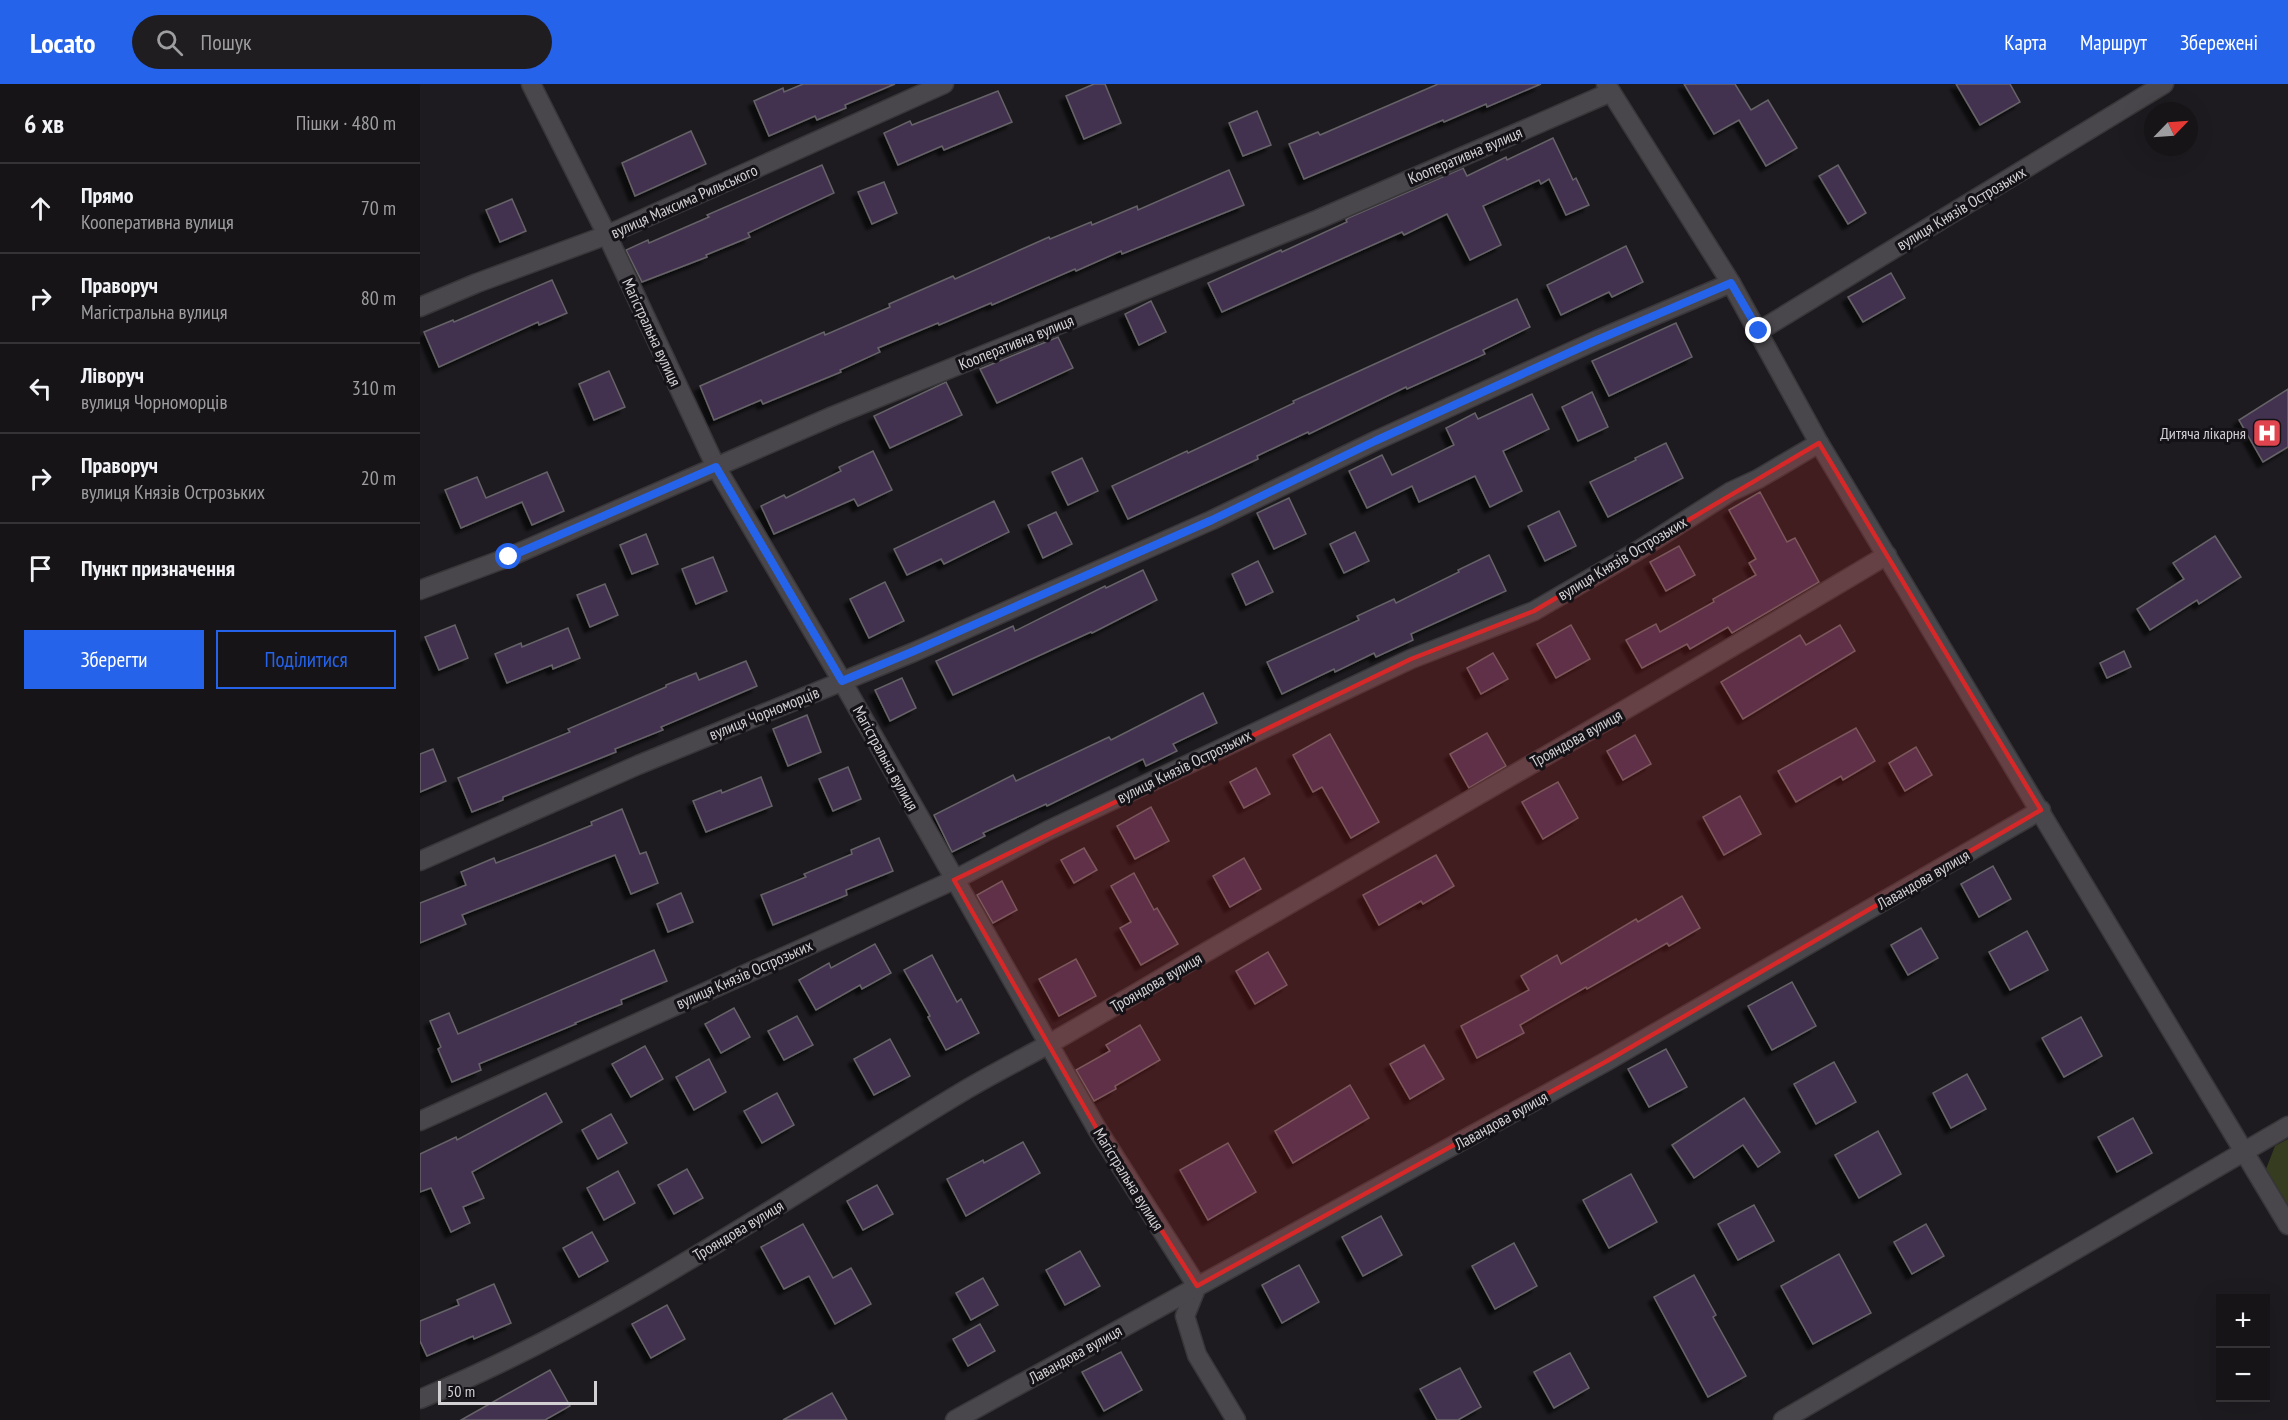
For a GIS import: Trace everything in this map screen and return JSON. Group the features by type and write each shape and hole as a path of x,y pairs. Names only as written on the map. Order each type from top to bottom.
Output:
{"street":[{"name":"Магістральна вулиця","path":"531,84 607,235 716,467 842,681 1097,1129 1197,1286"},
{"name":"вулиця Максима Рильського","path":"420,307 477,283 607,235 944,84"},
{"name":"вулиця Князів Острозьких","path":"1759,331 2164,84"},
{"path":"1609,88 1731,283 1820,443 2288,1225"},
{"name":"Кооперативна вулиця","path":"420,590 509,557 833,416 1320,219 1609,88"},
{"name":"вулиця Чорноморців","path":"420,861 638,765 914,651 1202,524 1375,441 1597,340 1731,283"},
{"name":"вулиця Князів Острозьких","path":"420,1120 954,880 1058,826 1380,673 1534,611 1639,550 1731,492 1820,443"},
{"name":"Трояндова вулиця","path":"420,1399 502,1362 581,1321 732,1234 970,1087 1048,1044 1572,739 1658,692 1887,555"},
{"name":"Лавандова вулиця","path":"955,1420 977,1415 1197,1286 1607,1061 2041,810"},
{"path":"1783,1420 2288,1126"},
{"path":"1197,1286 1185,1317 1197,1355 1236,1420"}],"highlighted area":[{"path":"1819,443 2041,810 1607,1061 1197,1286 1097,1129 954,880 1411,659 1534,611"}],"green space":[{"path":"2288,1139 2288,1205 2266,1169 2275,1146"}],"building":[{"path":"803,84 895,84 845,105 846,108 817,120 815,116 769,136 754,101 783,88 784,92"},
{"path":"1094,84 1105,84 1121,123 1084,139 1066,96"},
{"path":"1438,84 1541,84 1487,107 1486,104 1444,122 1443,120 1304,179 1289,144 1318,132 1320,135"},
{"path":"1684,84 1735,84 1751,110 1768,100 1797,148 1766,166 1739,120 1714,134"},
{"path":"1956,84 2010,84 2020,102 1980,125"},
{"path":"998,91 1012,122 944,150 942,146 898,165 884,133 910,121 912,125"},
{"path":"1257,111 1271,145 1243,156 1229,123"},
{"path":"691,131 706,164 635,196 622,163"},
{"path":"1553,138 1573,180 1576,178 1589,205 1566,215 1549,179 1541,184 1539,180 1483,206 1501,245 1470,260 1447,214 1404,235 1402,232 1222,312 1208,283 1281,250 1282,252 1347,222 1348,218 1463,168 1467,176"},
{"path":"822,165 834,193 748,233 750,237 706,255 707,257 642,282 626,250 648,240 649,243 709,217 707,215"},
{"path":"1838,165 1866,213 1848,224 1819,176"},
{"path":"1229,170 1244,205 1122,254 1121,251 1076,271 1075,269 992,305 991,303 939,325 938,323 878,348 880,352 840,370 841,372 763,404 761,400 714,420 700,386 824,332 825,335 890,307 889,304 953,276 955,279 1049,237 1050,239 1091,222 1092,225 1137,206 1138,210"},
{"path":"884,182 897,213 872,224 858,192"},
{"path":"512,199 526,231 500,242 486,210"},
{"path":"1626,246 1643,282 1612,297 1609,292 1561,315 1547,285"},
{"path":"1891,273 1905,298 1863,322 1848,297"},
{"path":"552,280 567,313 539,325 538,322 439,367 424,332 453,320 454,322"},
{"path":"1517,299 1530,327 1483,350 1485,354 1407,389 1406,387 1309,434 1308,432 1257,456 1258,459 1128,519 1112,486 1187,451 1188,453 1294,403 1293,401"},
{"path":"1151,301 1166,332 1139,345 1125,314"},
{"path":"1676,323 1692,357 1609,396 1592,361"},
{"path":"1058,337 1073,368 997,403 980,369"},
{"path":"609,371 625,407 594,420 579,384"},
{"path":"946,382 962,415 890,448 874,416"},
{"name":"Дитяча лікарня","path":"2288,389 2288,447 2263,462 2239,420"},
{"path":"1592,392 1608,427 1578,441 1562,407"},
{"path":"1532,394 1549,429 1503,451 1522,491 1490,507 1475,476 1419,502 1412,486 1367,508 1349,471 1382,455 1392,475 1454,445 1446,428 1475,413 1478,419"},
{"path":"1666,443 1683,478 1608,517 1590,482"},
{"path":"873,451 892,490 858,506 854,499 774,534 761,506 784,495 786,498 841,471 839,467"},
{"path":"1082,458 1098,491 1068,505 1052,472"},
{"path":"547,472 564,511 532,525 522,502 461,528 445,490 477,477 486,498"},
{"path":"1760,492 1787,542 1795,538 1819,582 1732,633 1728,627 1690,649 1687,644 1642,668 1626,640 1656,624 1660,632 1756,575 1749,563 1756,559 1729,510"},
{"path":"1289,498 1306,534 1274,549 1257,513"},
{"path":"994,501 1009,532 944,564 941,559 907,575 894,549"},
{"path":"1559,511 1576,546 1545,561 1528,526"},
{"path":"1056,512 1072,544 1043,558 1028,525"},
{"path":"1355,532 1369,561 1344,573 1330,544"},
{"path":"646,534 658,564 632,574 620,545"},
{"path":"2215,536 2241,577 2199,604 2197,600 2150,630 2137,609 2184,579 2173,563"},
{"path":"1679,546 1695,575 1666,591 1650,562"},
{"path":"1489,555 1506,591 1411,634 1413,640 1376,657 1374,653 1335,672 1334,669 1282,694 1267,662 1359,620 1357,616 1394,599 1396,603"},
{"path":"713,557 727,591 696,604 682,569"},
{"path":"1258,561 1273,592 1246,605 1232,574"},
{"path":"1143,570 1157,600 1092,633 953,695 936,661 1013,626 1015,631 1105,586 1106,588"},
{"path":"885,582 904,621 869,638 850,599"},
{"path":"605,584 618,615 590,627 577,595"},
{"path":"455,625 468,658 439,670 425,637"},
{"path":"1571,625 1590,659 1556,678 1537,644"},
{"path":"1840,625 1855,651 1743,719 1721,682 1800,635 1806,645"},
{"path":"568,628 580,658 553,669 552,665 507,683 495,654 521,643 522,647"},
{"path":"2124,651 2131,667 2107,678 2100,663"},
{"path":"1493,653 1508,679 1481,694 1467,668"},
{"path":"746,661 757,686 661,727 663,730 615,749 616,752 503,797 503,800 472,812 458,778 570,732 568,729 666,687 666,685 696,673 699,680"},
{"path":"902,678 916,708 890,721 875,690"},
{"path":"1203,693 1217,723 1173,744 1177,751 1146,766 1143,759 1047,806 1046,804 983,833 985,836 952,852 934,815 1013,775 1016,781 1109,737 1111,740"},
{"path":"807,715 821,752 788,766 773,729"},
{"path":"1856,728 1875,761 1843,780 1841,776 1796,802 1778,771"},
{"path":"1487,733 1506,766 1469,788 1450,754"},
{"path":"1330,734 1379,822 1351,838 1322,787 1313,792 1293,755"},
{"path":"1635,735 1651,764 1623,780 1607,751"},
{"path":"1916,747 1932,775 1905,791 1889,763"},
{"path":"433,749 446,781 420,792 420,754"},
{"path":"848,767 861,799 833,811 819,779"},
{"path":"1256,768 1270,794 1244,808 1230,782"},
{"path":"761,777 772,806 706,832 693,801 721,790 722,793"},
{"path":"1558,782 1578,818 1543,839 1522,802"},
{"path":"1740,796 1761,834 1724,855 1703,817"},
{"path":"1151,807 1169,841 1135,859 1117,826"},
{"path":"622,809 640,854 646,852 658,883 631,894 615,855 462,915 466,924 420,943 420,903 466,885 461,872 494,858 496,863 540,846 592,825 591,822"},
{"path":"879,838 893,871 846,890 847,895 773,925 761,895 806,877 804,874 852,854 851,850"},
{"path":"1084,848 1097,870 1074,883 1061,860"},
{"path":"1436,855 1454,886 1423,904 1421,901 1379,925 1363,895"},
{"path":"1244,858 1261,889 1230,907 1213,876"},
{"path":"1993,866 2011,899 1979,917 1961,884"},
{"path":"1134,873 1154,910 1157,908 1178,944 1141,965 1120,928 1131,922 1111,886"},
{"path":"1002,881 1017,910 993,923 977,895"},
{"path":"681,893 693,922 668,932 657,904"},
{"path":"1682,896 1700,928 1669,946 1667,943 1520,1025 1524,1033 1477,1058 1461,1026 1529,990 1521,976 1557,955 1561,964 1636,919 1638,922"},
{"path":"1921,928 1938,958 1908,975 1891,945"},
{"path":"2027,931 2048,970 2010,990 1989,952"},
{"path":"875,944 891,973 862,989 860,985 816,1010 799,980 829,963 831,968"},
{"path":"654,950 667,981 621,1000 622,1004 479,1064 481,1070 452,1082 438,1049 441,1047 430,1021 449,1013 458,1034"},
{"path":"1268,952 1287,985 1255,1004 1236,971"},
{"path":"932,955 957,1002 961,999 979,1033 946,1050 904,970"},
{"path":"1076,959 1096,996 1059,1016 1039,979"},
{"path":"1792,982 1816,1026 1772,1050 1748,1006"},
{"path":"734,1008 750,1037 721,1053 705,1024"},
{"path":"797,1016 813,1045 784,1060 768,1031"},
{"path":"2081,1017 2102,1056 2064,1077 2042,1038"},
{"path":"1140,1025 1160,1060 1094,1101 1076,1070 1110,1051 1106,1045"},
{"path":"890,1039 910,1076 874,1095 854,1059"},
{"path":"1424,1045 1444,1079 1410,1099 1390,1064"},
{"path":"645,1046 663,1079 631,1097 612,1064"},
{"path":"1666,1049 1687,1087 1649,1107 1628,1069"},
{"path":"709,1059 726,1092 694,1110 676,1077"},
{"path":"1834,1062 1856,1102 1816,1124 1794,1084"},
{"path":"1967,1074 1986,1109 1951,1128 1933,1093"},
{"path":"1350,1085 1369,1118 1293,1163 1275,1131"},
{"path":"546,1093 562,1122 472,1172 484,1198 463,1207 470,1223 451,1232 431,1188 420,1192 420,1154 456,1137 457,1140"},
{"path":"777,1093 794,1125 762,1143 744,1111"},
{"path":"1744,1098 1780,1152 1758,1167 1743,1145 1694,1178 1672,1145"},
{"path":"611,1114 627,1143 598,1159 582,1130"},
{"path":"2133,1118 2152,1153 2117,1172 2098,1137"},
{"path":"1878,1131 1901,1174 1859,1198 1835,1155"},
{"path":"1023,1142 1040,1173 966,1216 947,1179 983,1160 984,1163"},
{"path":"1228,1143 1256,1192 1208,1220 1180,1170"},
{"path":"687,1169 703,1198 674,1214 658,1185"},
{"path":"618,1171 635,1203 604,1220 587,1188"},
{"path":"1631,1174 1657,1222 1609,1248 1583,1200"},
{"path":"877,1185 893,1214 863,1230 847,1201"},
{"path":"1754,1205 1774,1241 1738,1260 1718,1224"},
{"path":"1381,1216 1402,1255 1363,1276 1342,1237"},
{"path":"803,1224 833,1278 851,1268 871,1304 835,1324 809,1276 784,1289 761,1247"},
{"path":"1926,1224 1944,1256 1912,1274 1894,1242"},
{"path":"592,1232 608,1261 579,1277 563,1248"},
{"path":"1514,1243 1537,1286 1495,1309 1472,1266"},
{"path":"1080,1251 1100,1286 1065,1305 1046,1270"},
{"path":"1839,1254 1871,1313 1813,1344 1781,1286"},
{"path":"1299,1265 1319,1302 1282,1323 1262,1285"},
{"path":"1694,1275 1716,1315 1713,1317 1746,1376 1708,1397 1654,1297"},
{"path":"983,1278 998,1305 971,1320 956,1293"},
{"path":"494,1284 511,1323 427,1356 420,1341 420,1321 459,1305 457,1300"},
{"path":"667,1305 685,1339 651,1358 632,1324"},
{"path":"980,1324 995,1351 968,1366 953,1339"},
{"path":"1121,1352 1142,1390 1104,1411 1082,1372"},
{"path":"1570,1353 1589,1388 1554,1408 1534,1372"},
{"path":"1460,1368 1481,1407 1458,1420 1437,1420 1420,1389"},
{"path":"550,1370 570,1406 545,1420 461,1420"},
{"path":"832,1393 847,1420 783,1420"}],"place":[{"name":"Дитяча лікарня","path":"2267,433"}],"route":[{"path":"509,557 716,467 842,681 1212,520 1375,441 1597,340 1731,283 1759,331"}]}
